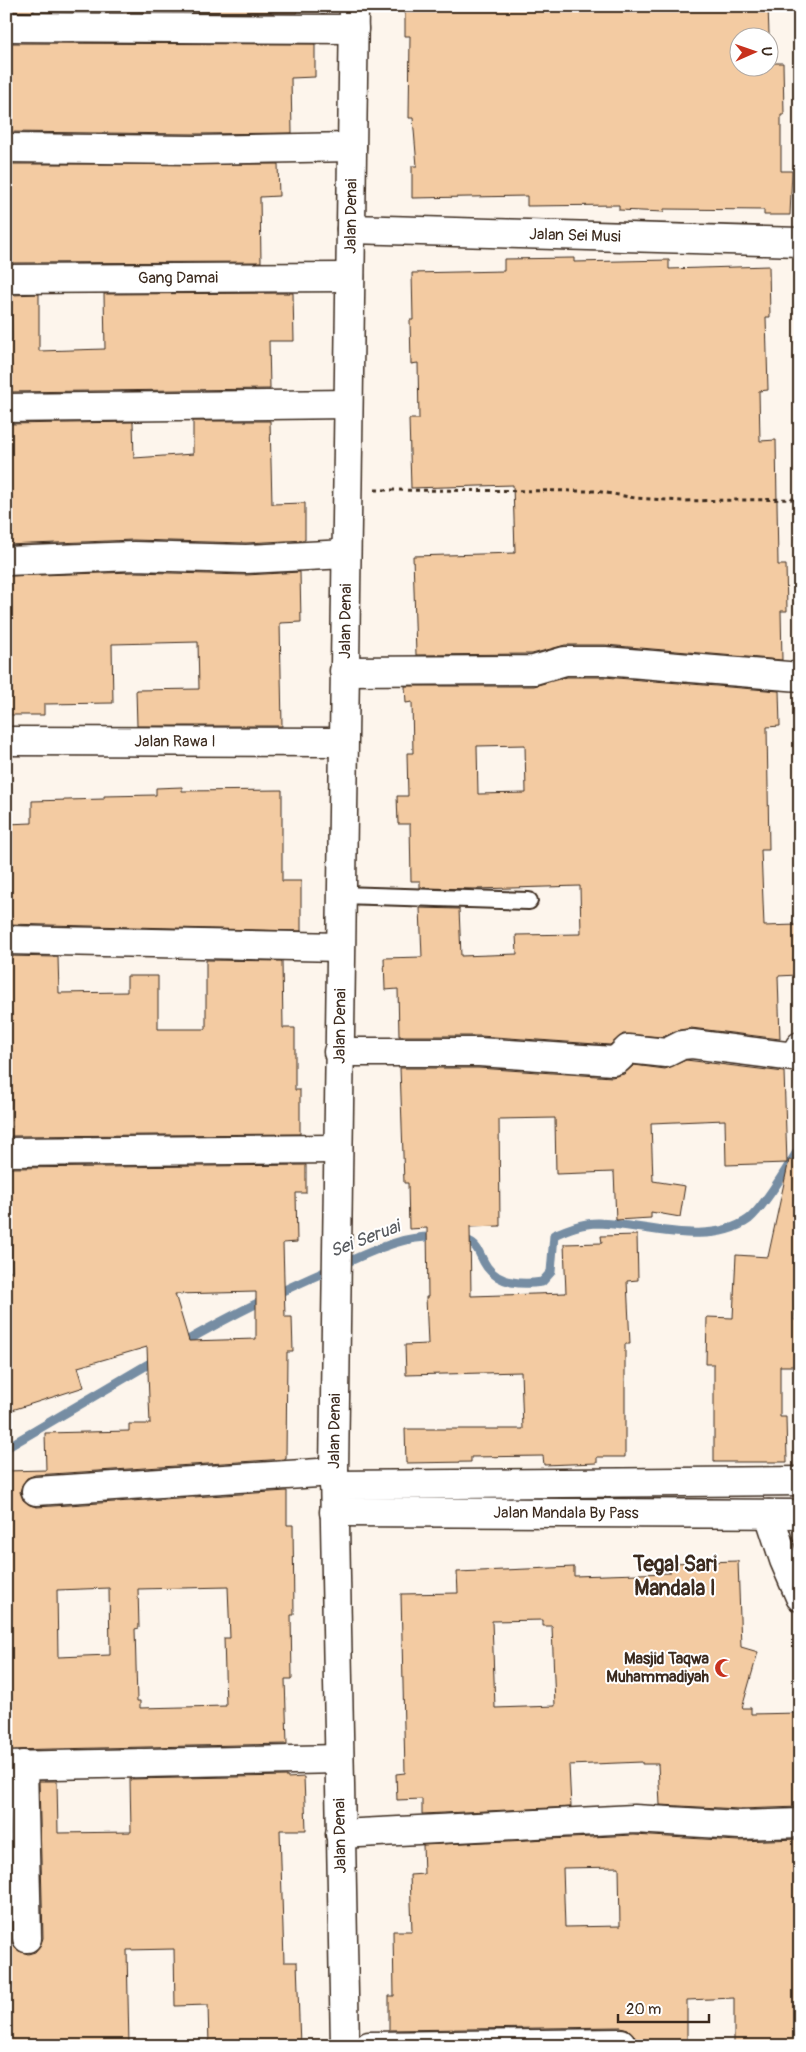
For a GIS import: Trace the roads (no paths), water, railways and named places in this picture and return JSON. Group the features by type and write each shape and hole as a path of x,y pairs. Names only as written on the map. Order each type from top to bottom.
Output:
{"street":[{"path":"6,28 354,18"},
{"name":"Jalan Denai","path":"345,2046 334,1479 338,1052 354,18"},
{"path":"6,148 194,150 352,146"},
{"name":"Jalan Sei Musi","path":"351,230 800,242"},
{"name":"Gang Damai","path":"6,278 350,277"},
{"path":"6,408 348,404"},
{"path":"6,561 134,556 246,559 346,554"},
{"path":"344,671 534,670 565,661 605,660 800,677"},
{"name":"Jalan Rawa I","path":"6,741 343,742"},
{"path":"6,940 340,947"},
{"path":"338,1052 479,1052 613,1061 618,1059 628,1049 666,1053 692,1044 797,1051"},
{"path":"6,1152 337,1149"},
{"name":"Jalan Mandala By Pass","path":"36,1491 334,1479 800,1481"},
{"name":"Jalan Mandala By Pass","path":"334,1512 800,1514"},
{"path":"769,1514 784,1560 800,1596"},
{"path":"27,1938 15,1765 339,1759"},
{"path":"340,1834 634,1819 739,1825 800,1823"},
{"path":"369,2046 620,2044"}],"lane":[{"path":"341,895 528,901"}],"waterway":[{"name":"Sei Seruai","path":"461,1240 472,1244 478,1250 487,1267 498,1277 519,1283 542,1282 551,1272 554,1235 575,1227 598,1223 696,1233 715,1232 733,1228 749,1219 762,1205 800,1147"},
{"name":"Sei Seruai","path":"178,1346 256,1304 373,1251 411,1239 438,1237"},
{"name":"Sei Seruai","path":"6,1448 157,1359"}],"place":[{"name":"Masjid Taqwa Muhammadiyah","path":"724,1668"}],"district":[{"name":"Tegal Sari Mandala I","path":"675,1576"}]}
